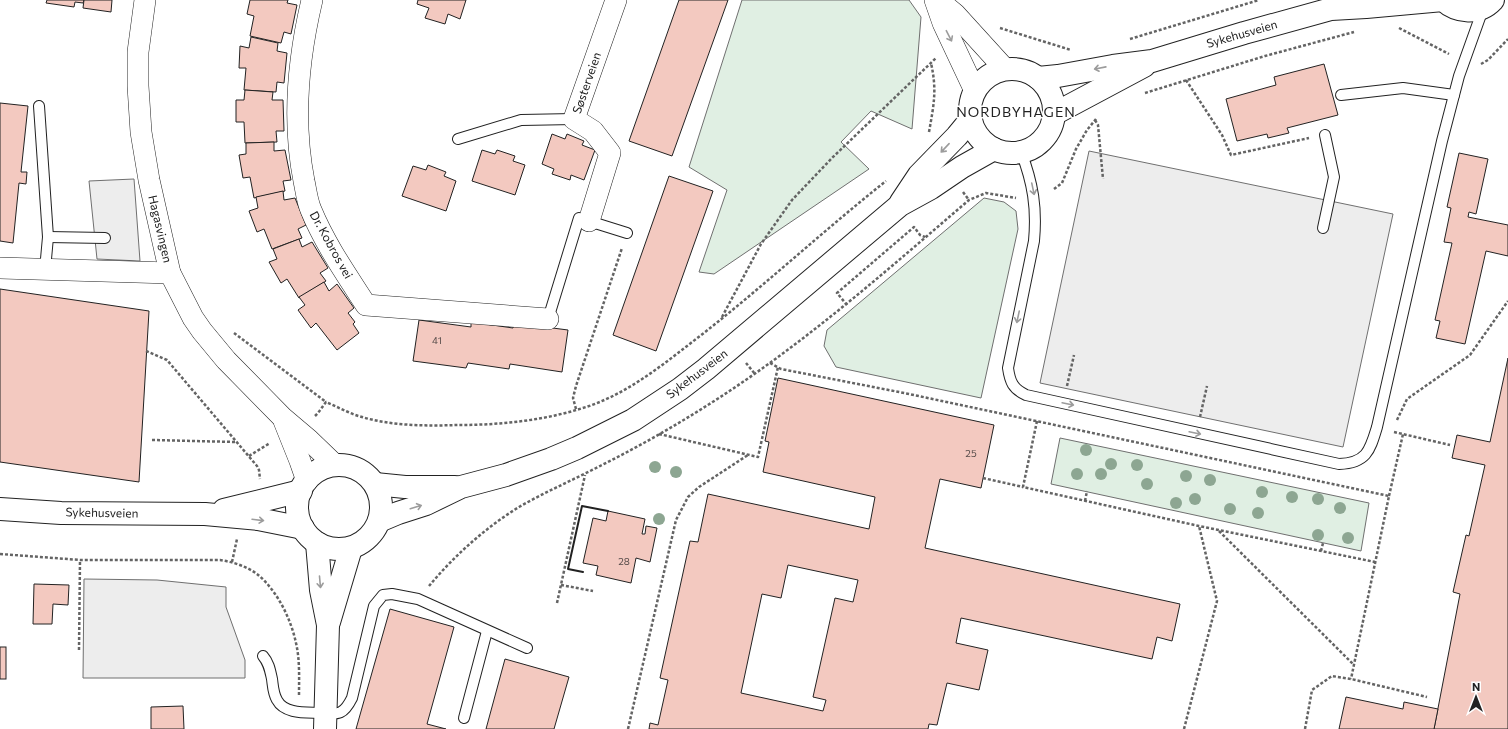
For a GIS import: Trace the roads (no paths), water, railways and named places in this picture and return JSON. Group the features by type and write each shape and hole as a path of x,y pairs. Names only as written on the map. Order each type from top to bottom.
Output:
{"main road":[{"path":"1443,0 1450,6 1466,11 1475,10 1488,4"},
{"name":"Sykehusveien","path":"1038,78 1152,61 1339,4 1366,7 1443,0"},
{"name":"Sykehusveien","path":"1054,114 1152,61"},
{"path":"1005,69 1022,70 1038,78 1051,94 1054,104 1052,124 1047,134 1040,142 1021,152 1012,153 994,149 978,137 971,118 970,104 975,91 983,81 993,73 1005,69"},
{"name":"Sykehusveien","path":"900,205 920,175 971,118"},
{"name":"Sykehusveien","path":"379,521 398,512 426,504 461,487 512,473 577,448 615,430 652,407 706,369 900,205 931,188 962,167 994,149"},
{"path":"310,536 334,549 352,548 369,538 375,530 382,512 379,493 369,477 353,467 335,465 324,468 315,473 304,486 298,500 297,509 299,519 310,536 328,625 325,721"},
{"name":"Sykehusveien","path":"374,484 419,487 461,487"},
{"name":"Sykehusveien","path":"205,514 272,499 304,486"},
{"name":"Sykehusveien","path":"0,509 76,513 205,514 264,520 310,536"},
{"path":"328,625 352,548"}],"street":[{"name":"Hagasvingen","path":"144,0 138,52 138,86 141,132 148,180 170,273 193,318 226,360 283,418 335,465"},
{"name":"Dr. Kobros vei","path":"312,0 306,24 300,69 297,113 300,159 310,209 333,254 366,304 548,319"},
{"name":"Søsterveien","path":"590,221 610,153 593,131 574,118 616,0"},
{"path":"937,0 956,14 1005,69"},
{"path":"937,0 943,23 975,91"},
{"path":"0,268 170,273"},
{"name":"Hagasvingen","path":"283,418 296,451 304,486"}],"lane":[{"path":"1021,152 1027,166 1034,194 1036,224 1034,241 1008,368 1009,378 1018,391 1026,395 1339,464 1349,464 1365,456 1370,448 1377,427 1454,95 1488,4"},
{"path":"1341,95 1403,88 1454,95"},
{"path":"40,106 48,237 45,270"},
{"path":"458,139 521,120 574,118"},
{"path":"1323,228 1334,177 1325,135"},
{"path":"548,319 579,218 627,233"},
{"path":"48,237 105,238"},
{"path":"263,656 270,669 277,700 285,708 299,711 325,721 346,709 352,698 374,606 383,595 392,594 418,599 527,648"},
{"path":"464,718 487,631"}],"district":[{"name":"NORDBYHAGEN","path":"1016,112"}]}
